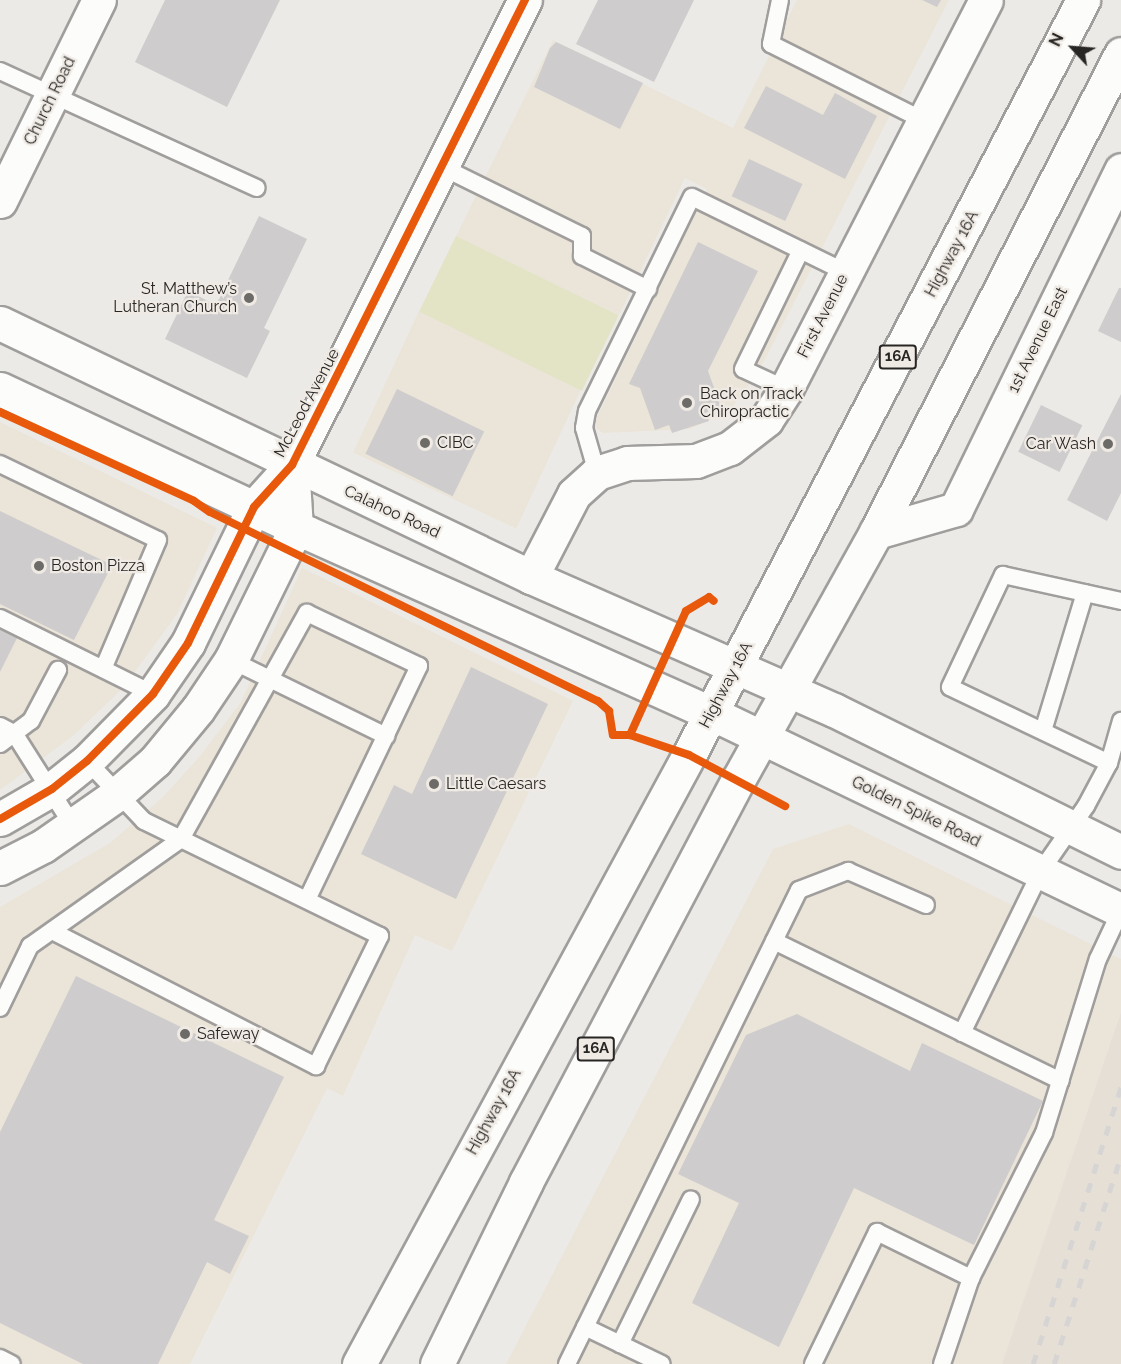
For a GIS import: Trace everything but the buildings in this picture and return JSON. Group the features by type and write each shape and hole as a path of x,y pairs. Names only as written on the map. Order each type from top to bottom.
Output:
{"main road":[{"name":"Church Road","path":"0,201 99,0"},
{"name":"McLeod Avenue","path":"0,819 52,789 87,761 153,694 188,643 254,507 292,465 525,0"},
{"name":"First Avenue","path":"531,577 574,494 597,472 627,463 696,461 730,448 766,420 786,389 986,0"},
{"name":"Highway 16A","path":"359,1364 735,668 1083,0"},
{"name":"16A","path":"437,1364 526,1182 762,738 876,532 1121,54"},
{"name":"1st Avenue East","path":"876,532 956,509 1121,170"},
{"name":"Calahoo Road","path":"0,323 292,465 531,577 788,690"},
{"path":"0,388 296,528 711,713"},
{"name":"McLeod Avenue","path":"0,868 74,826 116,795 155,761 198,709 231,660 296,528 292,465"},
{"path":"788,690 1121,852"},
{"name":"Golden Spike Road","path":"711,713 1121,910"}],"lane":[{"path":"780,0 770,37 771,44 923,120"},
{"path":"0,71 52,96 84,106 256,188"},
{"path":"442,167 582,236 582,256 648,289"},
{"path":"597,472 584,428 587,411 692,197 845,272"},
{"path":"786,389 743,369 801,250"},
{"path":"0,464 158,540 103,669"},
{"path":"1109,763 950,687 1003,575 1121,601"},
{"path":"1043,731 1085,593"},
{"path":"0,1008 30,946 181,839 273,680 307,613 419,666 307,900"},
{"path":"0,618 153,694"},
{"path":"231,660 386,736"},
{"path":"0,744 7,730 31,721 58,670"},
{"path":"962,1033 1041,871 1109,763 1121,721"},
{"path":"7,730 52,789 74,826"},
{"path":"52,931 316,1066 380,936 144,821 116,795 87,761"},
{"path":"567,1364 799,890 848,871 926,905"},
{"path":"942,1364 971,1278 1044,1133 1098,959 1121,910"},
{"path":"774,941 1060,1081"},
{"path":"621,1344 691,1198"},
{"path":"813,1364 877,1232 971,1278"},
{"path":"585,1327 662,1364"},
{"path":"0,1358 12,1364"}],"shaded area":[{"path":"797,0 949,0 760,369 739,400 723,414 690,429 603,433 593,426 707,189 685,178 619,315 456,236 553,40 733,128"},
{"path":"419,311 582,387 516,528 353,452"},
{"path":"0,422 217,528 177,614 123,688 74,735 0,790"},
{"name":"Safeway","path":"302,568 573,701 452,951 415,935 343,1096 327,1088 190,1364 0,1364 0,907 110,843 163,797 200,756 241,702"},
{"path":"849,824 1121,959 1121,1012 1002,1364 506,1364 773,849"},
{"path":"1121,1012 1121,1364 1002,1364"}],"green space":[{"path":"456,236 619,315 582,391 419,311"}],"railway":[{"path":"1033,1364 1121,1087"},
{"path":"1054,1364 1121,1155"}],"cycle path":[{"path":"0,819 52,789 87,761 153,694 188,643 254,507 292,465 525,0"},
{"path":"0,412 194,501 210,512 598,701 609,711 613,735 630,735 689,755 785,806"},
{"path":"630,735 686,611 709,597 714,601"}],"place":[{"name":"St. Matthew’s Lutheran Church","path":"249,298"},
{"name":"Back on Track Chiropractic","path":"687,403"},
{"name":"CIBC","path":"425,443"},
{"name":"Car Wash","path":"1108,444"},
{"name":"Boston Pizza","path":"39,566"},
{"name":"Little Caesars","path":"434,784"},
{"name":"Safeway","path":"185,1034"}]}
